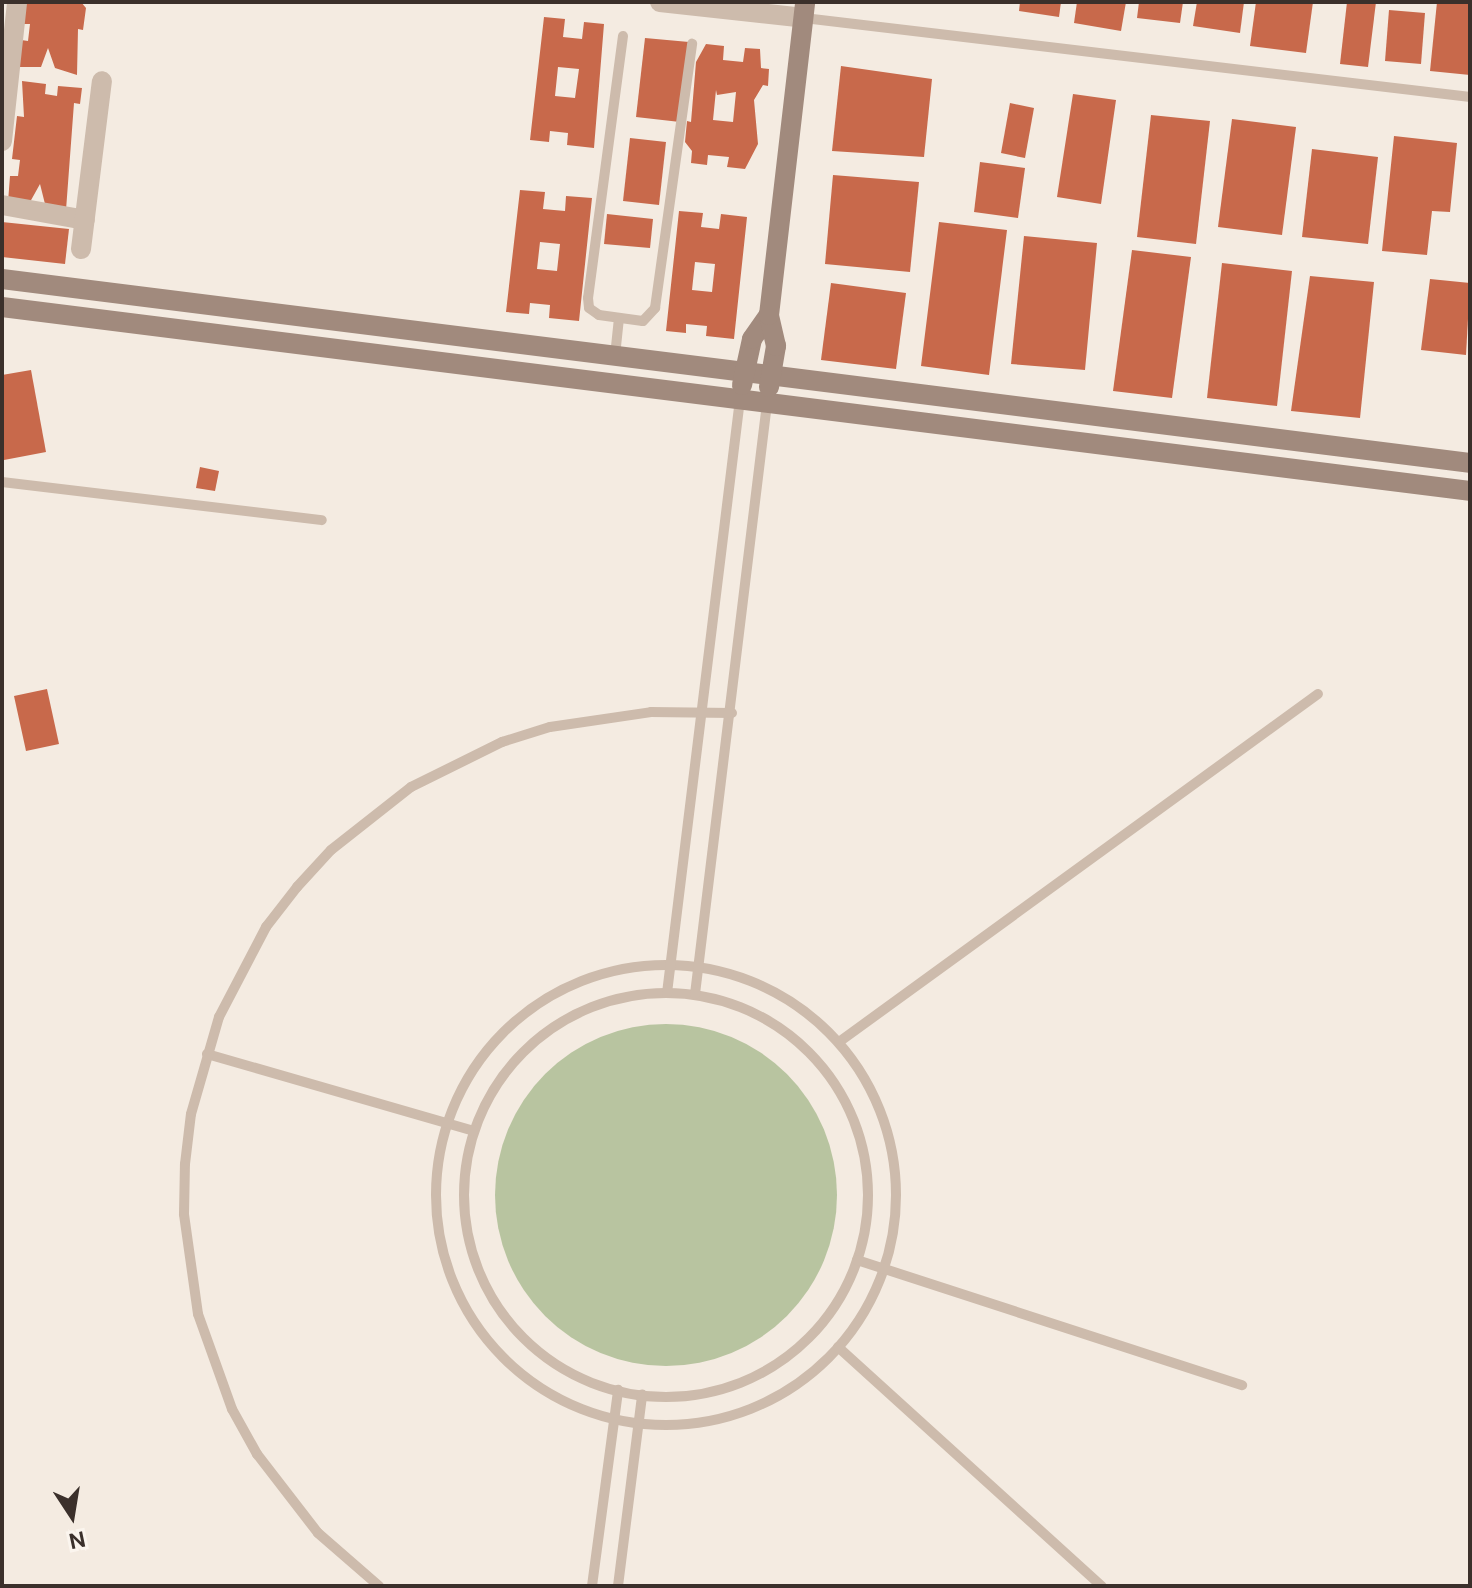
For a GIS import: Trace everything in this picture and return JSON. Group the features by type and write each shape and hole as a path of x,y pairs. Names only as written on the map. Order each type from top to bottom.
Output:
{"street":[{"path":"2,131 8,25 17,2"},
{"path":"660,2 805,10 769,315 776,346 767,403"},
{"path":"81,249 102,81"},
{"path":"2,205 85,220"},
{"path":"2,279 1470,463"},
{"path":"2,307 1470,491"},
{"path":"740,399 752,339 769,315"}],"lane":[{"path":"805,10 1470,97"},
{"path":"623,36 588,298 589,308 599,315 643,321 655,308 692,44"},
{"path":"615,356 619,318"},
{"path":"667,993 740,399"},
{"path":"695,994 732,713 767,403"},
{"path":"2,482 322,520"},
{"path":"839,1042 1318,694"},
{"path":"379,1586 318,1533 285,1495 232,1409 212,1363 193,1290 184,1214 191,1114 207,1054 240,971 297,887 360,825 411,787 502,742 550,727 638,713 732,713"},
{"path":"670,965 698,967 745,979 780,996 839,1042 863,1074 894,1151 895,1228 884,1269 869,1304 838,1347 787,1390 751,1408 712,1420 638,1424 612,1420 556,1397 522,1375 496,1352 469,1315 439,1241 437,1161 447,1122 485,1052 545,999 620,970 670,965"},
{"path":"695,994 763,1017 810,1052 839,1088 855,1120 867,1165 867,1224 857,1260 825,1320 772,1367 707,1393 642,1395 618,1390 569,1372 539,1353 493,1301 477,1269 463,1200 473,1131 507,1069 560,1022 625,997 695,994"},
{"path":"207,1054 473,1131"},
{"path":"857,1260 1242,1385"},
{"path":"838,1347 1102,1586"},
{"path":"592,1586 618,1390"},
{"path":"618,1586 642,1395"}],"green space":[{"path":"649,1024 683,1024 716,1031 747,1044 775,1063 798,1086 817,1114 830,1145 837,1195 830,1245 817,1276 798,1304 775,1327 747,1346 716,1359 683,1366 649,1366 616,1359 585,1346 557,1327 534,1304 515,1276 502,1245 495,1212 495,1178 502,1145 515,1114 534,1086 557,1063 585,1044 616,1031"}],"building":[{"path":"25,2 81,2 86,8 83,30 78,29 77,75 55,68 48,48 41,67 19,67 21,40 28,41 30,24 23,24"},
{"path":"1020,2 1061,2 1059,17 1019,11"},
{"path":"1077,2 1126,2 1121,31 1074,23"},
{"path":"1139,2 1183,2 1180,23 1137,18"},
{"path":"1197,2 1244,2 1240,33 1193,26"},
{"path":"1256,2 1313,2 1306,53 1250,46"},
{"path":"1347,2 1376,2 1368,67 1340,64"},
{"path":"1437,2 1470,2 1470,75 1430,71"},
{"path":"1389,10 1425,13 1421,64 1385,61"},
{"path":"544,17 565,19 563,37 582,39 584,22 604,24 594,148 567,145 568,133 550,131 549,142 530,140","holes":["558,67 579,69 575,98 555,96"]},
{"path":"645,38 689,42 680,122 636,117"},
{"path":"706,44 724,46 723,60 743,62 745,48 760,49 761,68 769,69 768,86 763,85 754,100 758,144 745,169 727,167 729,157 708,155 707,165 691,163 692,151 685,142 687,121 691,122 696,62","holes":["716,90 717,95 736,92 733,122 713,120"]},
{"path":"841,66 932,79 924,157 832,151"},
{"path":"22,81 46,84 45,94 57,96 58,86 82,88 80,104 74,103 66,210 45,204 40,184 30,202 8,202 10,176 18,176 20,160 12,159 17,116 24,117"},
{"path":"1073,94 1116,100 1101,204 1057,197"},
{"path":"1010,103 1034,108 1025,158 1001,153"},
{"path":"1151,115 1210,121 1196,244 1137,237"},
{"path":"1232,119 1296,127 1282,235 1218,227"},
{"path":"1394,136 1457,143 1450,212 1432,211 1427,255 1382,251"},
{"path":"630,138 666,142 659,205 623,201"},
{"path":"1312,149 1378,157 1368,244 1302,237"},
{"path":"980,162 1025,168 1018,218 974,212"},
{"path":"833,175 919,182 910,272 825,264"},
{"path":"520,190 545,192 543,209 565,211 566,196 592,198 579,321 549,318 550,305 530,303 529,314 506,312","holes":["540,242 560,244 557,271 537,269"]},
{"path":"679,211 703,213 701,227 719,229 721,214 747,217 734,339 706,336 707,326 686,324 686,333 666,331","holes":["695,262 715,264 712,292 692,290"]},
{"path":"607,214 653,219 650,248 604,244"},
{"path":"2,222 69,229 65,264 2,257"},
{"path":"939,222 1007,230 989,375 921,366"},
{"path":"1024,236 1097,243 1085,370 1011,364"},
{"path":"1132,250 1191,257 1172,398 1113,391"},
{"path":"1222,263 1292,271 1277,406 1207,398"},
{"path":"1310,276 1374,282 1360,418 1291,411"},
{"path":"1430,279 1470,283 1466,355 1421,350"},
{"path":"831,283 906,293 896,369 821,360"},
{"path":"31,370 46,452 4,460 2,375"},
{"path":"200,467 219,471 215,491 196,488"},
{"path":"47,689 59,744 26,751 14,696"}]}
